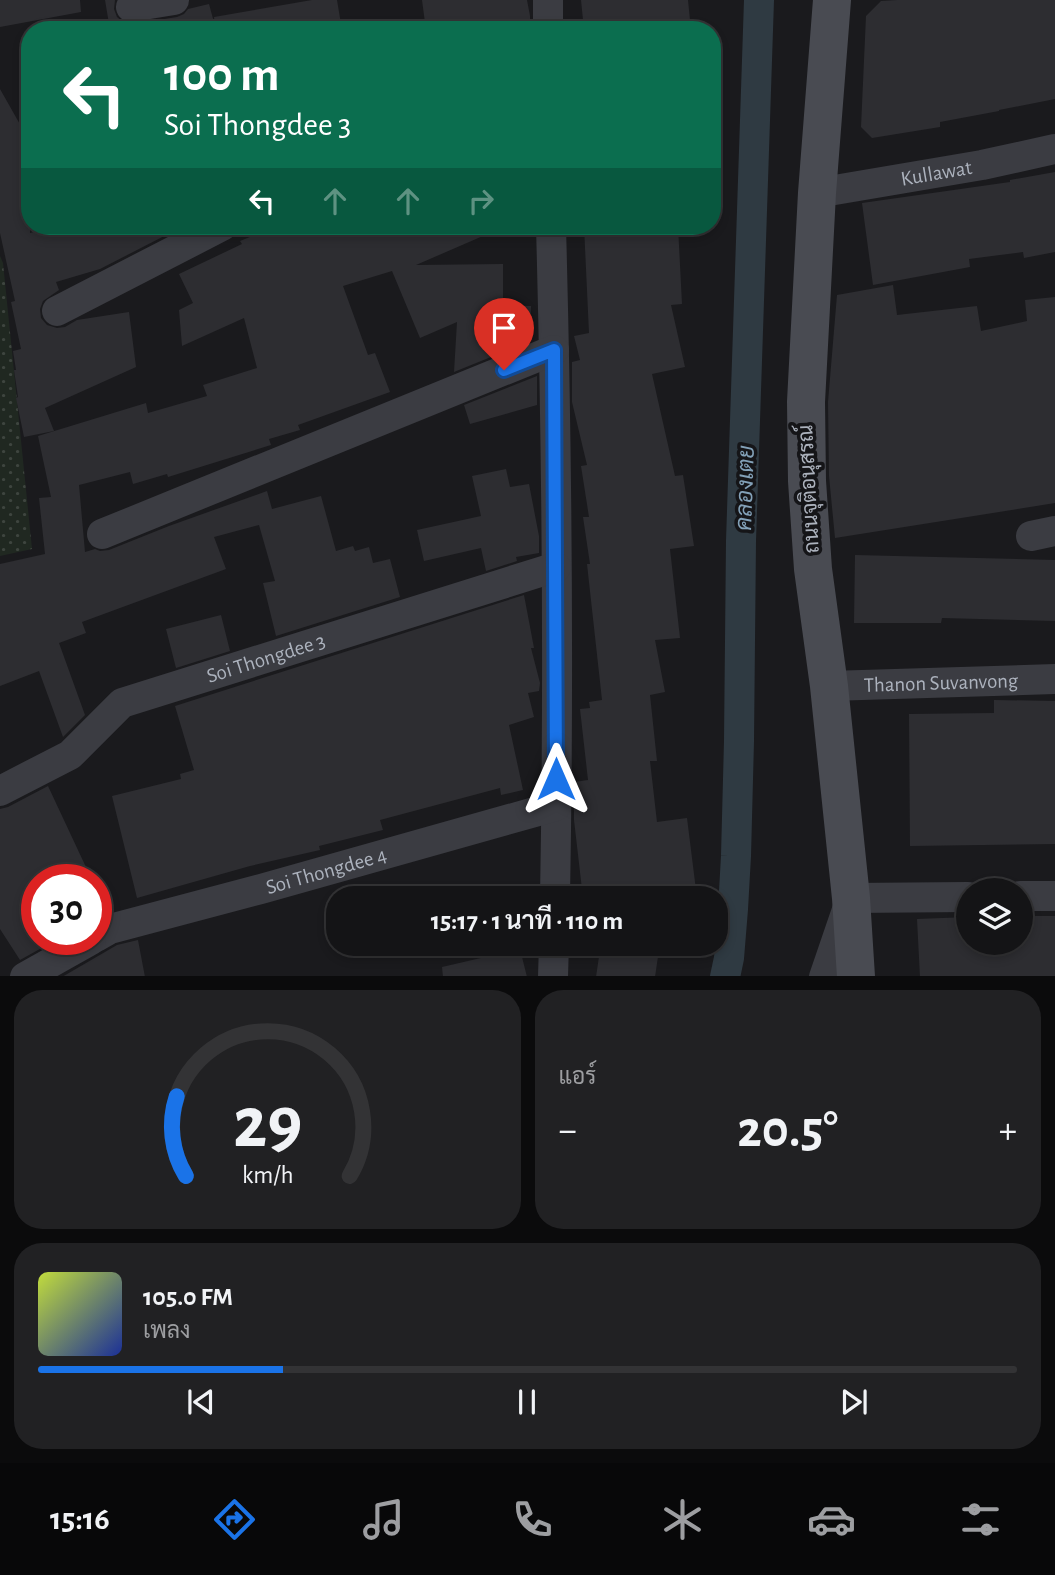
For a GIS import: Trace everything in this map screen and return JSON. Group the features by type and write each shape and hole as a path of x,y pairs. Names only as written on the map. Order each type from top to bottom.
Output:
{"street":[{"path":"131,7 174,0"},
{"path":"548,0 548,21"},
{"name":"ถนนจุติอนุสรณ์","path":"832,0 817,193 806,402 807,481 813,569 829,686 851,898 856,976"},
{"name":"Kullawat","path":"817,193 982,165 1055,149"},
{"path":"57,311 205,235"},
{"path":"551,235 556,567 555,886"},
{"path":"102,534 554,350"},
{"name":"Soi Thongdee 3","path":"0,791 70,755 122,703 556,567"},
{"name":"Thanon Suvanvong","path":"829,686 1055,679"},
{"name":"Soi Thongdee 4","path":"112,928 556,806"},
{"path":"1033,896 1055,896"},
{"path":"824,976 851,898 956,897"},
{"path":"24,976 63,955"},
{"path":"553,976 554,956"}],"shaded area":[{"path":"0,256 3,263 32,549 0,556"}],"building":[{"path":"0,0 80,0 81,12 0,27"},
{"path":"105,0 115,0 114,9 122,21 108,21"},
{"path":"312,0 337,0 340,21 214,21 214,17"},
{"path":"422,0 527,0 530,16 530,21 425,21"},
{"path":"581,0 688,0 690,21 583,21"},
{"path":"1055,0 1055,99 940,122 940,127 872,138 861,127 866,16 881,1"},
{"path":"209,4 214,21 152,21 177,17 188,9"},
{"path":"0,89 21,126 21,235 166,235 100,269 56,282 59,290 43,301 40,309 41,318 47,325 65,327 77,320 129,312 136,367 45,408 54,431 24,437 16,398 13,351 21,349 11,302 15,301 0,233"},
{"path":"1055,172 1055,252 1024,258 1023,252 969,259 970,267 873,285 862,203 1010,182"},
{"path":"255,235 485,235 416,265 503,264 503,305 531,306 530,341 454,372 457,322 420,338 392,271 343,286 368,355 375,353 390,392 298,425 300,430 269,439 271,445 168,477 167,474 133,484 130,472 79,485 85,552 95,549 109,550 267,491 272,509 321,496 336,551 353,546 355,551 369,547 373,563 390,559 400,597 276,636 263,583 275,581 259,525 214,537 226,569 82,622 86,633 59,643 85,715 63,737 39,671 0,686 0,564 45,554 39,498 51,497 38,436 146,403 148,413 207,396 203,385 257,368 244,318 182,346 179,310 193,303 179,274 242,244 240,241"},
{"path":"584,235 678,235 682,304 671,305 685,367 652,374 675,476 683,475 694,546 670,549 680,638 655,640 665,692 650,695 657,761 650,761 657,822 687,818 696,886 582,886 574,820 574,782 588,780 580,709 590,708 589,702 602,700 587,564 590,564 583,517 589,517 581,466 587,465 572,402 572,362 580,360 574,336 589,333"},
{"path":"893,285 897,315 977,306 981,331 1027,321 1025,300 1055,297 1055,503 835,538 829,476 828,402 837,295"},
{"path":"537,376 537,405 470,424 464,405"},
{"path":"506,469 510,487 529,484 539,536 539,553 516,557 517,561 486,571 481,548 424,561 417,530 481,516 472,476"},
{"path":"855,555 1055,560 1055,621 942,618 941,623 854,623"},
{"path":"524,595 534,648 531,648 540,683 539,691 528,693 534,717 509,725 523,790 501,795 500,788 380,820 383,830 319,846 320,850 250,866 137,898 112,796 181,779 180,774 194,770 175,706"},
{"path":"221,615 230,651 176,668 166,629"},
{"path":"994,700 1055,701 1055,844 910,846 909,714 994,713"},
{"path":"48,786 85,864 21,864 21,955 29,955 20,960 0,929 0,809"},
{"path":"1033,916 1055,916 1055,976 920,976 917,919 956,917 956,955 1033,955"},
{"path":"138,940 145,976 64,976 100,955 112,955 112,948"},
{"path":"490,956 522,956 527,976 443,976 442,967"},
{"path":"599,956 658,956 655,976 596,976"}],"waterway":[{"name":"คลองเตย","path":"725,976 729,958 736,856 741,541 759,0"}],"route":[{"path":"504,370 554,350 556,779"}]}
